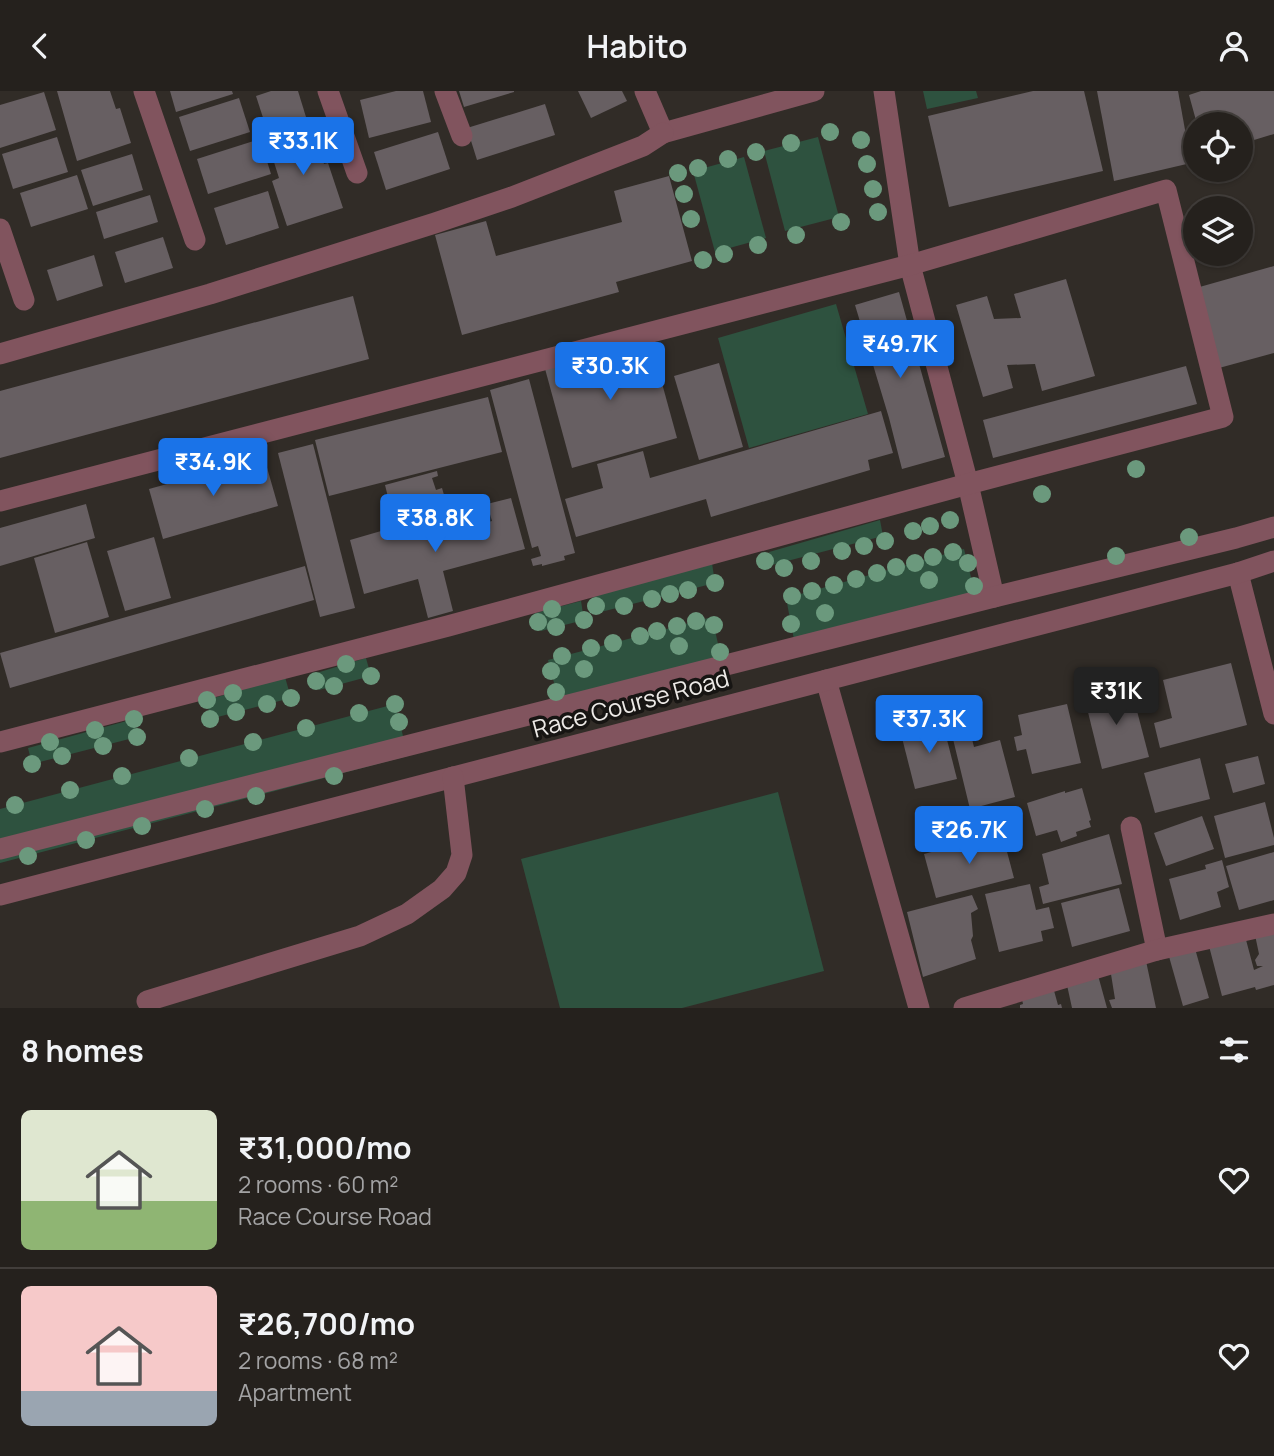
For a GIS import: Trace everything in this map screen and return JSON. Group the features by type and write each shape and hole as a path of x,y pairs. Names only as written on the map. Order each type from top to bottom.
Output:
{"street":[{"path":"144,91 195,240"},
{"path":"328,91 357,173"},
{"path":"445,91 462,136"},
{"path":"645,91 663,133"},
{"path":"0,354 210,294 435,223 512,197 643,146 663,133 814,91"},
{"path":"884,91 910,265 968,484 994,597"},
{"path":"0,501 910,265 1166,190 1223,417 448,626 0,742"},
{"path":"0,229 24,300"},
{"name":"Race Course Road","path":"0,849 1274,527"},
{"name":"Race Course Road","path":"0,895 1274,562"},
{"path":"1238,573 1274,714"},
{"path":"826,680 919,1008"},
{"path":"148,1001 360,936 416,908 456,873 462,855 453,777"},
{"path":"1130,827 1157,950"},
{"path":"964,1008 1157,950 1274,924"}],"green space":[{"path":"923,91 976,91 978,98 927,109"},
{"path":"818,137 839,217 785,231 764,151"},
{"path":"744,157 766,238 715,252 693,171"},
{"path":"836,304 868,414 749,448 718,338"},
{"path":"880,520 883,536 772,565 769,552"},
{"path":"964,549 979,609 797,655 786,598"},
{"path":"712,563 715,583 597,613 594,596"},
{"path":"581,601 584,620 541,631 535,613"},
{"path":"712,617 725,675 563,717 548,660"},
{"path":"366,658 371,676 319,690 313,674"},
{"path":"285,677 291,698 210,719 207,700"},
{"path":"395,704 408,756 0,863 0,809"},
{"path":"134,719 137,737 32,764 28,748"},
{"path":"778,792 824,971 682,1008 560,1008 521,859"}],"building":[{"path":"57,91 110,91 116,109 120,108 131,143 77,161"},
{"path":"170,91 232,91 233,94 176,112"},
{"path":"271,91 298,91 306,117 267,130 256,96"},
{"path":"396,91 423,91 431,122 369,138 360,100"},
{"path":"459,91 514,91 514,92 464,107"},
{"path":"578,91 622,91 627,101 591,118"},
{"path":"1033,91 1084,91 1103,171 949,207 928,116"},
{"path":"1097,91 1178,91 1183,119 1183,165 1114,181"},
{"path":"1201,91 1274,91 1274,134 1253,140 1253,112 1194,112 1189,95"},
{"path":"44,92 56,130 0,148 0,105"},
{"path":"239,98 250,132 190,151 179,117"},
{"path":"545,104 555,135 477,160 467,128"},
{"path":"312,126 324,164 328,163 343,208 287,226 272,181 279,178 267,140"},
{"path":"438,132 450,169 386,190 374,152"},
{"path":"57,137 68,172 13,189 2,154"},
{"path":"260,139 271,174 208,194 197,159"},
{"path":"132,154 143,190 93,206 81,170"},
{"path":"77,175 88,209 31,227 20,193"},
{"path":"669,176 692,261 616,282 619,292 462,335 435,235 486,221 496,256 622,222 614,191"},
{"path":"268,191 279,228 226,245 214,208"},
{"path":"150,195 158,222 104,239 96,212"},
{"path":"163,237 173,268 125,283 115,252"},
{"path":"94,255 103,286 57,301 47,270"},
{"path":"1274,266 1274,353 1219,368 1196,288"},
{"path":"1066,279 1095,376 1042,391 1035,364 1007,365 1013,388 983,397 956,305 987,296 994,319 1021,318 1014,294"},
{"path":"899,292 945,457 902,469 855,305"},
{"path":"353,296 369,359 0,458 0,391"},
{"path":"649,336 677,438 572,468 544,365"},
{"path":"719,363 743,447 699,460 674,376"},
{"path":"1186,366 1197,404 993,458 983,420"},
{"path":"529,379 575,553 564,556 565,560 542,566 533,566 531,559 541,556 538,546 532,548 490,390"},
{"path":"488,397 502,452 329,496 315,440"},
{"path":"881,411 893,453 868,460 870,470 711,517 706,499 576,537 565,499 603,488 597,464 643,451 650,478"},
{"path":"313,444 355,608 320,617 278,453"},
{"path":"264,457 278,506 163,539 149,489"},
{"path":"437,471 438,476 432,478 436,490 442,488 451,519 403,532 397,509 402,508 400,503 396,504 395,499 389,501 385,485"},
{"path":"511,498 525,549 443,571 453,611 428,618 418,579 364,594 350,540 388,529 390,537 466,517 468,527 492,521 487,504"},
{"path":"86,504 95,538 0,566 0,528"},
{"path":"154,537 171,598 125,611 107,551"},
{"path":"87,542 109,617 55,633 34,558"},
{"path":"305,566 314,600 10,688 0,653"},
{"path":"1231,663 1247,725 1160,748 1154,723 1172,718 1163,680"},
{"path":"1130,684 1149,757 1102,769 1084,696"},
{"path":"1067,704 1081,763 1032,774 1026,749 1017,751 1014,737 1022,735 1018,715"},
{"path":"942,720 957,779 915,789 900,730"},
{"path":"971,735 974,747 1000,740 1015,797 970,809 953,739"},
{"path":"1258,756 1265,784 1233,793 1225,764"},
{"path":"1200,758 1210,799 1155,813 1144,773"},
{"path":"1082,788 1091,827 1076,832 1077,836 1061,842 1057,830 1036,836 1027,803"},
{"path":"1265,802 1274,845 1225,858 1214,816"},
{"path":"1202,816 1214,849 1166,866 1154,833"},
{"path":"1002,833 1014,878 936,898 924,854"},
{"path":"1109,834 1122,884 1043,904 1039,887 1049,884 1042,854"},
{"path":"1274,852 1274,900 1239,910 1226,866"},
{"path":"1222,860 1229,887 1217,892 1221,907 1180,920 1169,879 1206,869 1205,865"},
{"path":"1030,884 1036,910 1049,907 1054,928 1041,931 1043,941 999,952 985,894"},
{"path":"1119,888 1130,931 1072,947 1061,903"},
{"path":"972,895 978,909 971,913 971,940 976,959 923,977 907,912"},
{"path":"1274,929 1274,985 1222,996 1209,946 1245,936 1254,970 1263,966 1257,966 1255,960 1259,954 1255,935"},
{"path":"1194,945 1209,998 1183,1006 1168,953"},
{"path":"1146,961 1156,1008 1112,1008 1109,1000 1115,999 1110,968"},
{"path":"1096,968 1107,1008 1072,1008 1065,976"},
{"path":"1053,987 1058,1005 1061,1004 1062,1008 1020,1008 1023,1004 1021,995"}]}
